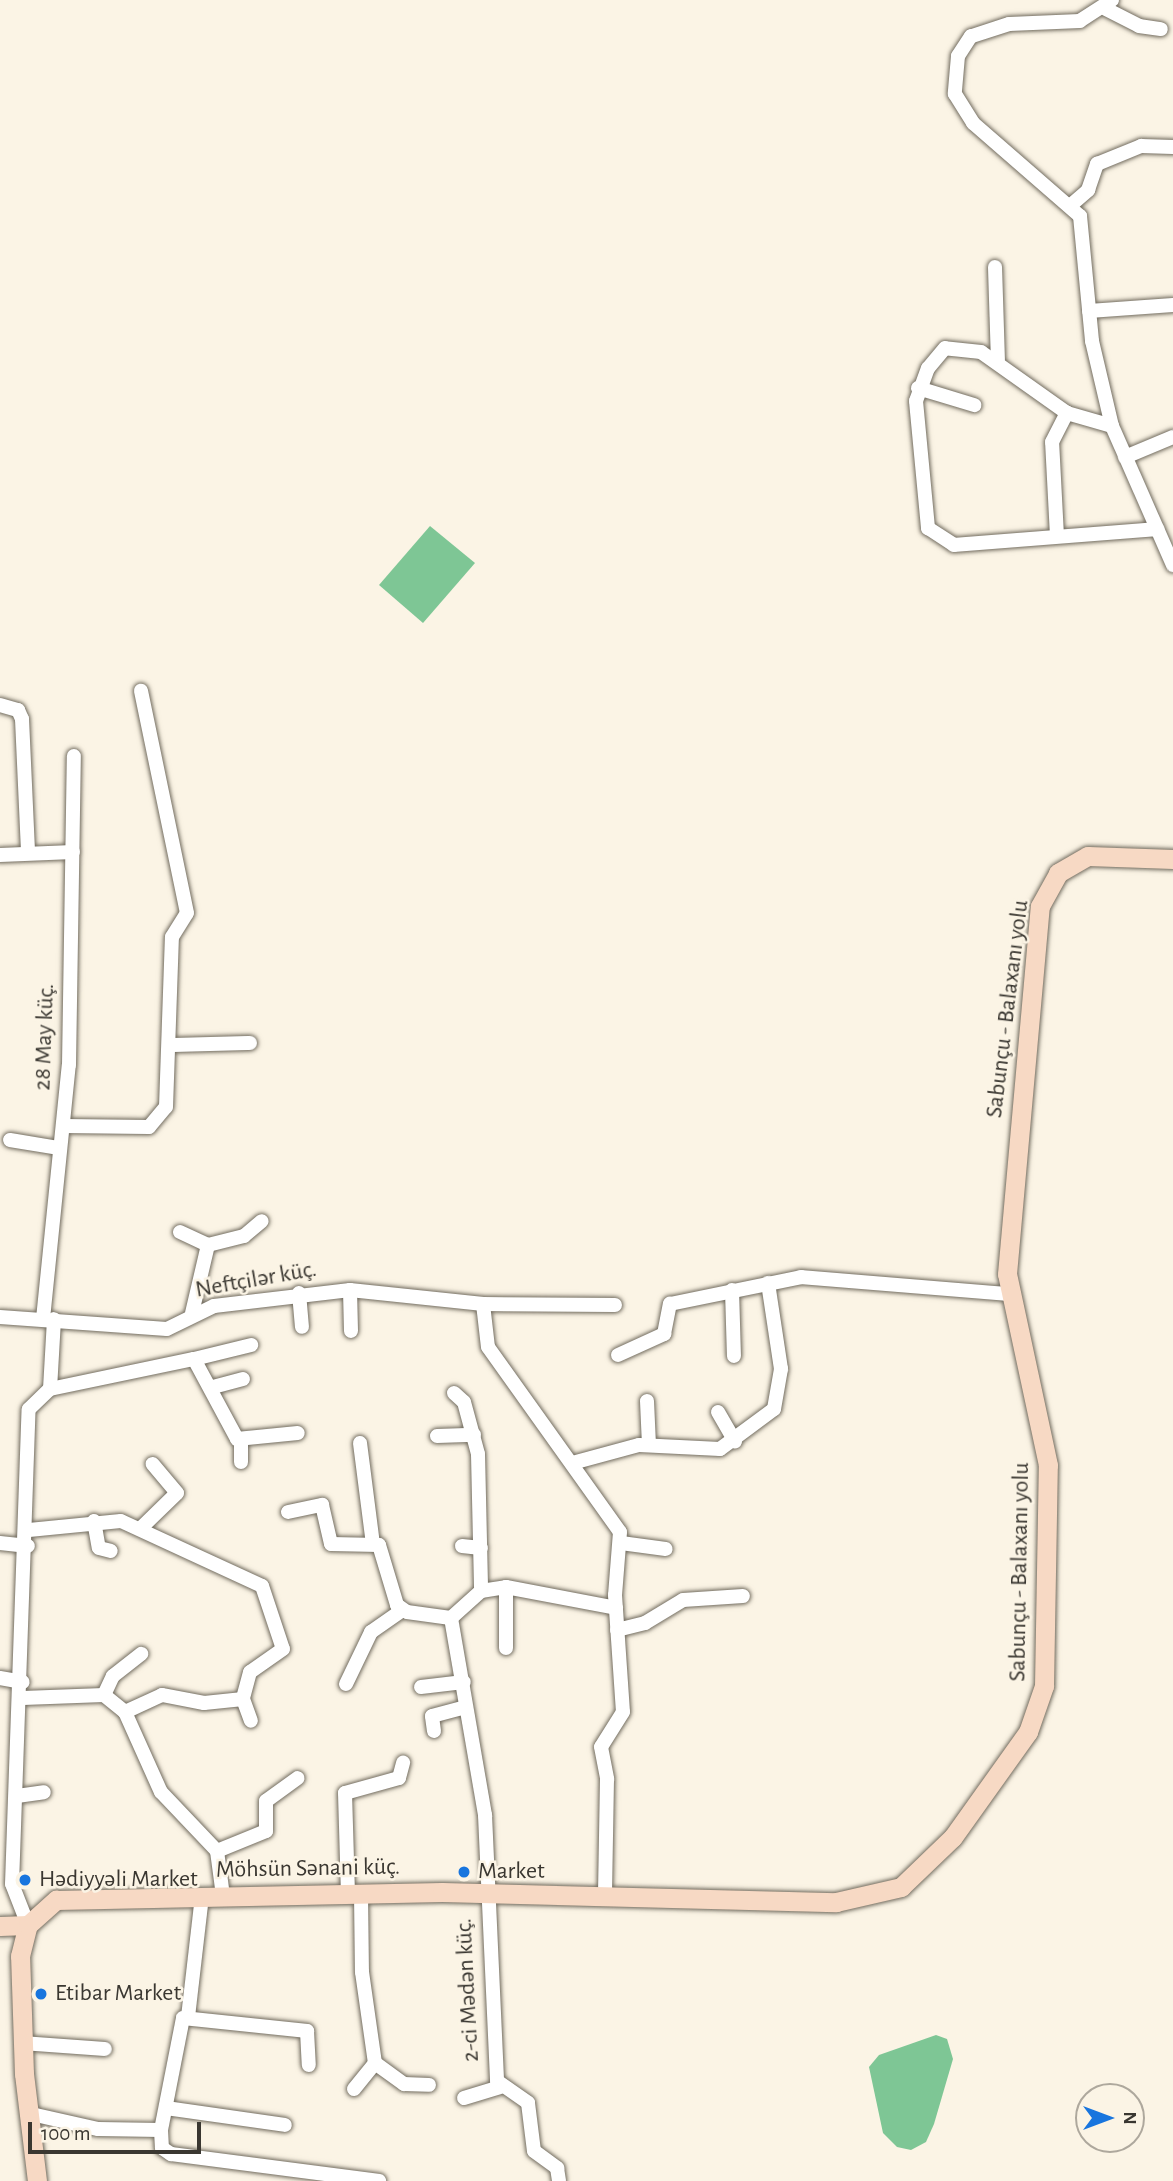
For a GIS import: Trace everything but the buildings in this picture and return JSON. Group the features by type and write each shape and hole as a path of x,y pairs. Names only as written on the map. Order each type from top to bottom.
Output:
{"street":[{"path":"1161,29 1131,23 1109,4 1080,21 993,27 965,41 958,56 956,94 964,113 1072,205 1086,238 1090,311 1112,426 1173,565"},
{"path":"1072,205 1088,190 1097,164 1141,146 1173,147"},
{"path":"995,267 998,360"},
{"path":"1090,311 1173,305"},
{"path":"1112,426 1067,413 998,360 960,345 945,348 918,388 924,513 936,540 954,545 1157,529"},
{"path":"918,388 974,405"},
{"path":"1057,536 1052,442 1067,413"},
{"path":"1125,457 1173,437"},
{"path":"63,1126 149,1127 161,1118 171,1045 172,937 187,903 141,691"},
{"path":"0,705 18,710 22,719 28,853"},
{"name":"28 May küç.","path":"50,1389 48,1319 59,1148 63,1126 74,755"},
{"path":"0,855 73,852"},
{"name":"Sabunçu - Balaxanı yolu","path":"605,1899 836,1902 891,1891 933,1860 1017,1749 1044,1686 1049,1489 1046,1447 1008,1294 1044,894 1058,873 1088,856 1173,859"},
{"path":"171,1045 250,1044"},
{"path":"10,1140 59,1148"},
{"path":"180,1232 208,1245 244,1236 262,1221"},
{"path":"191,1313 208,1245"},
{"path":"618,1355 664,1334 670,1304 768,1283 816,1276 1008,1294"},
{"path":"576,1462 649,1445 702,1450 735,1441 774,1409 782,1391 768,1283"},
{"path":"350,1290 351,1331"},
{"name":"Neftçilər küç.","path":"0,1317 167,1329 191,1313 299,1293 350,1290 483,1304 615,1305"},
{"path":"732,1290 734,1356"},
{"path":"299,1293 302,1327"},
{"path":"483,1304 488,1347 576,1462 618,1525 621,1544 616,1608 623,1712 601,1746 607,1779 605,1899"},
{"path":"37,2181 27,2113 22,2043 20,1964 28,1925 12,1884 23,1698 29,1530 29,1409 50,1389 251,1345"},
{"path":"194,1359 213,1387 241,1440 240,1462"},
{"path":"213,1387 243,1379"},
{"path":"454,1393 474,1435 481,1591"},
{"path":"647,1401 649,1445"},
{"path":"718,1412 735,1441"},
{"path":"241,1440 298,1433"},
{"path":"438,1436 474,1435"},
{"path":"360,1443 373,1544"},
{"path":"141,1528 177,1493 153,1464"},
{"path":"288,1512 322,1505 331,1544 373,1544 384,1550 401,1610"},
{"path":"29,1530 94,1521 141,1528 262,1586 283,1649 250,1672 243,1699 251,1721"},
{"path":"94,1521 99,1548 111,1551"},
{"path":"0,1543 28,1546"},
{"path":"621,1544 666,1549"},
{"path":"462,1546 481,1548"},
{"path":"346,1684 371,1632 401,1610 451,1618 481,1591 506,1587 616,1608"},
{"path":"506,1587 506,1648"},
{"path":"617,1630 645,1623 682,1600 743,1596"},
{"name":"2-ci Mədən küç.","path":"451,1618 485,1815 485,1892 499,2087 528,2103 534,2151 556,2168 559,2181"},
{"path":"104,1695 113,1676 141,1654"},
{"path":"0,1678 23,1682"},
{"path":"421,1687 464,1682"},
{"path":"23,1698 104,1695 125,1712 161,1792 217,1851 223,1896"},
{"path":"125,1712 162,1695 204,1703 243,1699"},
{"path":"434,1731 432,1716 466,1707"},
{"path":"403,1763 399,1778 345,1793 362,1972 375,2063 404,2084 429,2085"},
{"path":"217,1851 266,1832 266,1801 298,1778"},
{"path":"17,1796 44,1792"},
{"name":"Möhsün Sənani küç.","path":"28,1925 46,1905 70,1896 485,1892 605,1899"},
{"path":"188,2017 202,1896"},
{"path":"0,1926 28,1925"},
{"path":"309,2065 307,2031 188,2017 180,2021 161,2130 162,2148 171,2154 379,2181"},
{"path":"22,2043 105,2049"},
{"path":"354,2089 375,2063"},
{"path":"464,2098 499,2087"},
{"path":"166,2108 285,2125"},
{"path":"27,2113 98,2129 161,2130"}],"shaded area":[{"path":"430,526 475,563 423,623 379,585"},
{"path":"936,2035 947,2039 953,2059 934,2124 926,2142 911,2150 897,2147 883,2133 869,2067 879,2055"}],"place":[{"name":"Market","path":"464,1872"},
{"name":"Hədiyyəli Market","path":"25,1880"},
{"name":"Etibar Market","path":"41,1994"}]}
